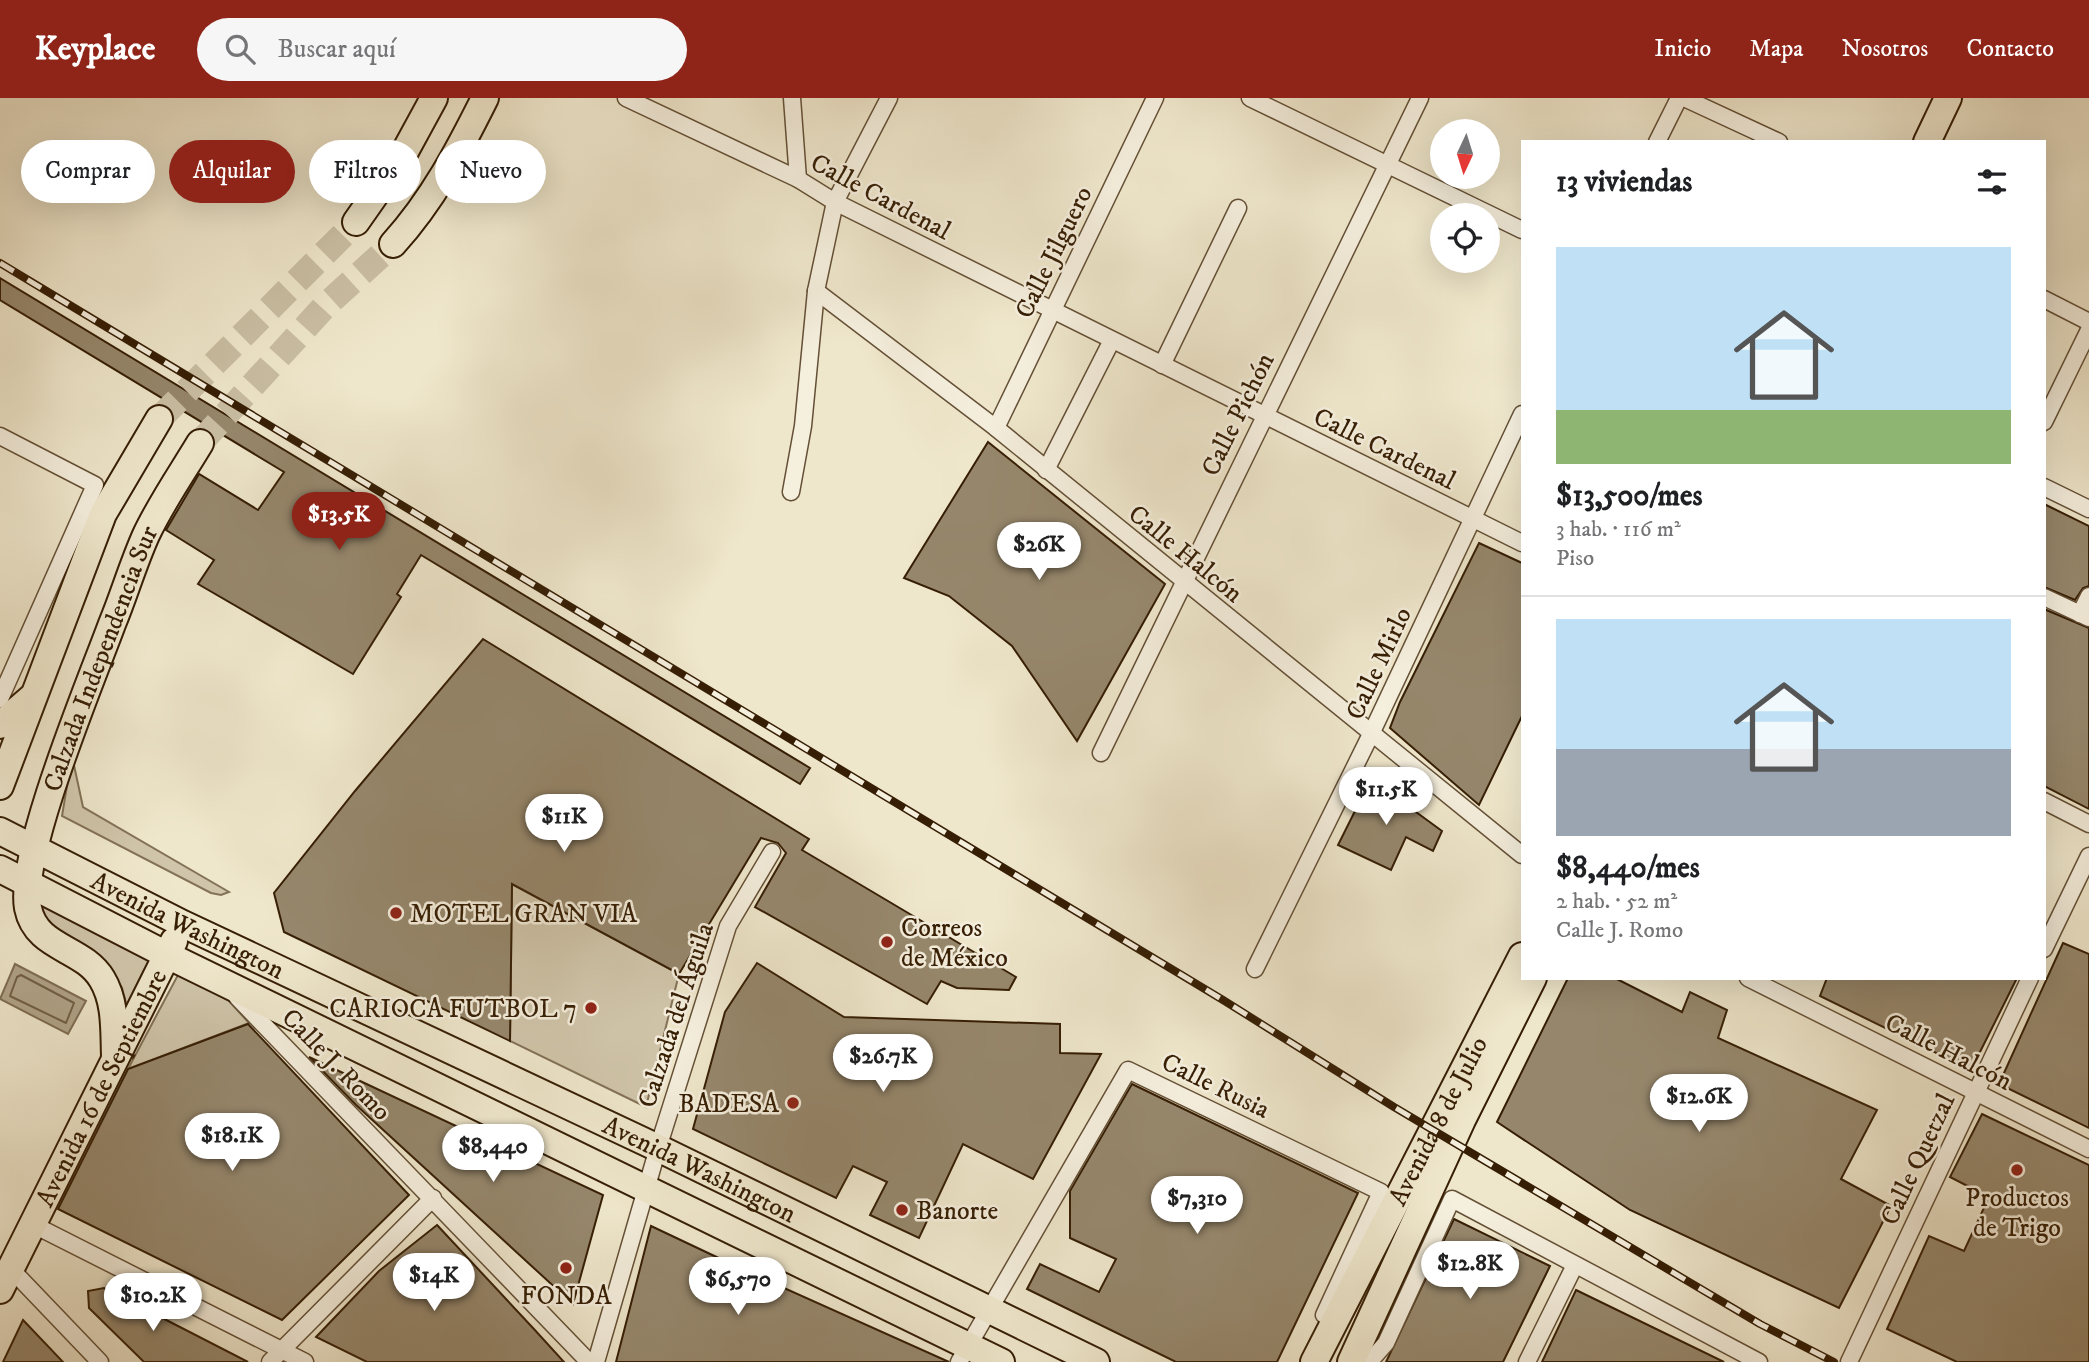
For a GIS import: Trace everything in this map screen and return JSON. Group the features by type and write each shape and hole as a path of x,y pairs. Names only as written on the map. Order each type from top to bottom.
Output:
{"main road":[{"path":"356,222 403,155 434,98"},
{"path":"393,244 421,214 443,180 485,98"},
{"path":"1928,140 1948,98"},
{"name":"Calzada Independencia Sur","path":"0,786 103,514 159,419"},
{"name":"Calzada Independencia Sur","path":"116,1056 114,1014 109,991 100,975 86,962 45,939 33,924 27,906 29,884 39,828 147,534 200,443"},
{"path":"0,725 32,697"},
{"name":"Avenida Washington","path":"0,831 183,924 658,1148 1096,1362"},
{"name":"Avenida Washington","path":"0,869 223,983 646,1189 963,1354 1001,1362"},
{"name":"Avenida 16 de Septiembre","path":"5,1279 183,924"},
{"name":"Avenida 8 de Julio","path":"1312,1362 1521,958"},
{"name":"Avenida 8 de Julio","path":"1352,1361 1462,1120 1532,980"}],"street":[{"name":"Calle Cardenal","path":"626,98 798,179 835,202 1521,542"},
{"path":"792,98 798,179"},
{"path":"791,492 803,426 816,291 835,202 888,98"},
{"name":"Calle Jilguero","path":"996,428 1155,98"},
{"path":"1250,98 1521,230"},
{"name":"Calle Pichón","path":"1101,753 1420,98"},
{"path":"1658,140 1681,98 1775,140"},
{"path":"1162,365 1238,208"},
{"name":"Calle Halcón","path":"816,291 996,428 1182,582 1521,854"},
{"path":"2046,300 2089,322"},
{"path":"2046,418 2089,330"},
{"path":"1046,470 1112,340"},
{"name":"Calle Mirlo","path":"1255,969 1371,734 1521,416"},
{"path":"0,436 95,485 0,699"},
{"path":"2046,488 2089,509"},
{"path":"2046,598 2085,616 2089,596"},
{"path":"2046,803 2089,824"},
{"name":"Calzada del Águila","path":"596,1362 658,1148 728,926 772,852"},
{"path":"2046,945 2089,856"},
{"name":"Calle Quetzal","path":"1849,1362 2029,980"},
{"name":"Calle J. Romo","path":"223,983 589,1362"},
{"name":"Calle Halcón","path":"1769,983 2089,1149"},
{"name":"Calle Rusia","path":"963,1354 1128,1070 1381,1192 1310,1346 1312,1362"},
{"path":"276,1356 433,1198"},
{"path":"1352,1361 1371,1360 1379,1353 1452,1199 1759,1362"},
{"path":"32,1224 276,1356 305,1362"},
{"path":"1527,1362 1576,1265"},
{"path":"5,1279 100,1362"}],"shaded area":[{"path":"72,756 83,807 229,892 221,895 211,893 62,816"},
{"name":"CARIOCA FUTBOL 7","path":"512,884 679,974 646,1107 510,1041"},
{"path":"38,899 155,956 128,1011 122,988 109,966 50,930"},
{"path":"179,973 229,1001 249,1023 128,1069"}],"water":[{"path":"15,964 86,1001 68,1034 0,999"}],"building":[{"path":"0,278 810,768 800,784 421,555 397,594 401,597 353,674 198,584 214,560 166,530 199,474 258,510 284,472 0,300"},
{"path":"988,442 1165,584 1077,741 1012,646 949,596 904,578"},
{"path":"2046,505 2089,526 2089,586 2083,588 2075,600 2046,588"},
{"path":"1479,543 1521,563 1521,718 1479,805 1390,728 1400,702"},
{"path":"2046,610 2089,628 2089,809 2046,787"},
{"path":"483,639 809,839 802,850 1016,977 1009,990 957,988 941,981 927,1004 755,907 786,853 778,843 761,838 679,974 512,884 510,1041 284,932 274,893 355,791"},
{"path":"1371,779 1442,831 1433,851 1406,837 1391,870 1338,845"},
{"path":"2063,943 2089,954 2089,1128 1999,1084"},
{"path":"757,963 844,1017 1060,1024 1060,1053 1101,1054 1033,1179 963,1144 919,1238 870,1215 887,1182 853,1166 836,1198 693,1129 725,1012"},
{"path":"1567,980 1619,980 1682,1012 1690,992 1727,1010 1718,1038 1877,1110 1841,1179 1891,1206 1839,1308 1630,1210 1497,1122"},
{"path":"1826,980 2016,980 1971,1070 1820,996"},
{"path":"248,1024 409,1195 282,1320 58,1209 128,1069"},
{"path":"309,1057 603,1195 573,1304 356,1105"},
{"path":"1132,1084 1358,1193 1277,1362 1176,1362 1027,1289 1040,1264 1099,1292 1116,1259 1070,1238 1070,1191"},
{"path":"1982,1114 2089,1165 2089,1362 1957,1362 1887,1329 1929,1236 1964,1251 1989,1197 1950,1177"},
{"path":"1454,1219 1550,1266 1503,1362 1386,1362"},
{"path":"437,1225 564,1362 367,1362 316,1337 379,1271"},
{"path":"651,1226 744,1270 949,1362 616,1362"},
{"path":"104,1288 248,1362 144,1362 89,1308 88,1291"},
{"path":"1576,1290 1724,1362 1542,1362"},
{"path":"23,1320 63,1362 3,1362"}],"tunnel":[{"path":"159,419 356,222"},
{"path":"200,443 325,306 393,244"}],"railway":[{"path":"0,263 1223,1000 1394,1107 1760,1324 1834,1362"}],"place":[{"name":"MOTEL GRAN VIA","path":"396,913"},
{"name":"Correos de México","path":"887,942"},
{"name":"CARIOCA FUTBOL 7","path":"591,1008"},
{"name":"BADESA","path":"793,1103"},
{"name":"Productos de Trigo","path":"2017,1170"},
{"name":"Banorte","path":"902,1210"},
{"name":"FONDA","path":"566,1268"}]}
